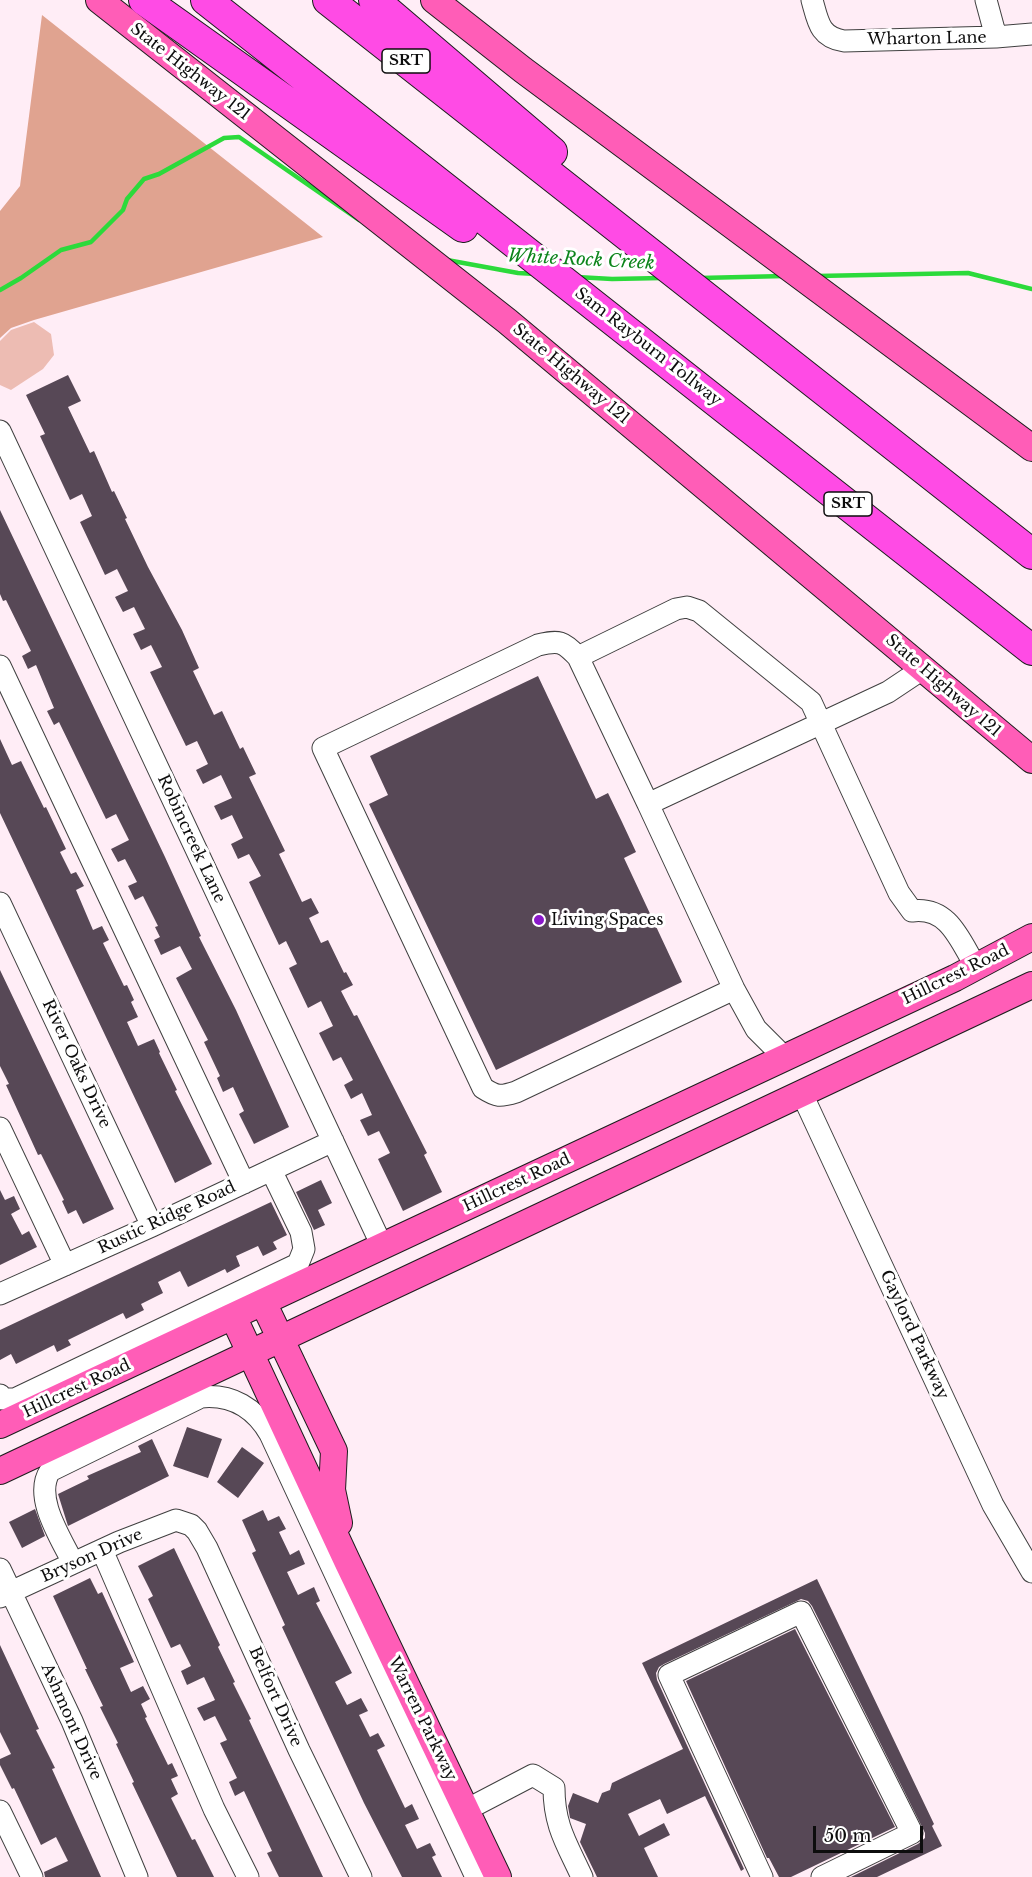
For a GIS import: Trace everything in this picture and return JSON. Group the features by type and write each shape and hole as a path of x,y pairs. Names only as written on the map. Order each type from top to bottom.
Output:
{"highway":[{"path":"144,0 572,306 664,359"},
{"name":"Sam Rayburn Tollway","path":"206,0 1032,650"},
{"name":"SRT","path":"328,0 1032,554"},
{"path":"374,0 651,236 705,295"}],"main road":[{"name":"State Highway 121","path":"99,0 507,321 1032,760"},
{"path":"434,0 523,70 1032,448"},
{"path":"1004,737 1032,750"},
{"path":"1004,737 1032,768"},
{"name":"Hillcrest Road","path":"0,1425 785,1058 976,967 1032,937"},
{"path":"0,1471 1032,985"},
{"path":"785,1058 802,1094"},
{"name":"Warren Parkway","path":"263,1302 334,1451 333,1490 347,1561"},
{"name":"Warren Parkway","path":"233,1316 498,1877"}],"street":[{"name":"Wharton Lane","path":"812,0 824,33 832,39 844,41 1032,34"},
{"path":"986,0 996,37"},
{"name":"Robincreek Lane","path":"0,431 382,1246"},
{"path":"578,657 676,609 687,607 699,611 811,702 899,893 912,911 936,913 945,919 976,967"},
{"path":"734,988 516,1092 502,1097 492,1094 483,1088 323,748 538,645 555,641 566,644 578,657 734,988 756,1029 785,1058"},
{"path":"0,666 244,1183"},
{"path":"648,804 888,692 924,668"},
{"name":"River Oaks Drive","path":"0,903 152,1226"},
{"name":"Gaylord Parkway","path":"802,1094 993,1505 1032,1572"},
{"path":"0,1128 65,1265"},
{"name":"Rustic Ridge Road","path":"0,1294 333,1141"},
{"path":"0,1395 2,1399 15,1399 298,1264 304,1249 301,1232 271,1170"},
{"path":"73,1563 45,1501 44,1480 50,1470 201,1397 225,1398 252,1410 262,1420 270,1434 476,1877"},
{"name":"Bryson Drive","path":"5,1595 102,1550 176,1520 185,1523"},
{"name":"Belfort Drive","path":"185,1523 197,1531 207,1548 298,1750 361,1877"},
{"path":"102,1550 214,1809 248,1877"},
{"name":"Ashmont Drive","path":"0,1569 5,1595 72,1721 137,1877"},
{"path":"762,1877 669,1675 801,1612 912,1833 822,1877"},
{"path":"466,1810 533,1775 554,1788 554,1809 559,1829 582,1877"},
{"path":"0,1810 32,1877"}],"shaded area":[{"path":"42,15 323,237 34,320 11,328 0,338 0,211 20,186"},
{"path":"34,322 51,334 54,355 43,369 11,390 0,385 0,341 11,330"}],"building":[{"path":"68,375 81,401 68,407 90,453 94,451 148,567 182,630 199,668 193,671 214,715 222,711 240,749 243,747 256,774 249,777 285,851 279,854 302,902 311,898 319,913 309,918 321,943 328,940 344,973 346,972 353,985 341,991 354,1016 357,1015 427,1153 424,1155 442,1192 403,1211 378,1159 390,1153 379,1131 368,1136 360,1120 372,1115 362,1093 351,1099 344,1085 353,1080 341,1057 333,1061 319,1033 333,1026 321,1001 308,1008 289,968 297,964 286,941 279,945 249,882 261,876 249,854 238,859 231,844 243,838 232,815 221,820 214,806 232,798 221,775 203,784 196,770 208,764 197,741 186,746 150,672 162,667 151,645 141,650 133,634 145,629 134,607 123,612 115,597 128,591 117,569 105,575 80,522 92,516 82,494 70,500 40,436 45,434 26,395"},
{"path":"0,510 165,857 201,936 199,937 236,1010 289,1127 254,1144 239,1114 244,1111 233,1087 223,1092 217,1078 220,1076 204,1042 208,1040 176,978 192,969 180,946 161,955 154,940 160,937 155,927 158,926 143,896 135,900 128,886 137,882 125,859 118,862 111,849 129,840 116,814 106,819 59,722 54,725 47,711 54,708 36,665 28,669 22,656 31,651 6,600 3,601 0,594"},
{"name":"Living Spaces","path":"538,676 596,799 608,793 622,822 636,852 624,858 682,982 496,1070 369,804 388,795 370,756"},
{"path":"0,739 12,765 21,761 44,808 46,807 66,849 60,852 71,874 76,872 84,886 76,890 93,930 102,926 109,940 103,943 124,986 127,985 134,1000 131,1002 138,1017 127,1022 138,1046 154,1039 177,1090 175,1091 212,1164 175,1183 0,813"},
{"path":"0,970 114,1209 83,1224 76,1210 68,1214 62,1201 64,1200 41,1154 38,1155 6,1085 9,1084 0,1066"},
{"path":"321,1180 332,1203 318,1210 325,1225 314,1230 296,1192"},
{"path":"0,1190 5,1200 14,1196 20,1209 11,1214 22,1235 29,1231 37,1247 0,1265"},
{"path":"271,1202 287,1235 273,1242 277,1249 263,1256 258,1246 236,1256 240,1266 227,1273 225,1269 188,1287 180,1271 158,1282 163,1293 141,1304 144,1310 126,1319 123,1313 68,1340 71,1345 57,1352 54,1345 16,1364 11,1354 0,1360 0,1330"},
{"path":"187,1427 222,1439 208,1478 173,1466"},
{"path":"152,1439 169,1476 68,1526 58,1494 89,1479 87,1476 141,1452 138,1446"},
{"path":"242,1447 264,1463 238,1498 217,1482"},
{"path":"35,1509 45,1536 22,1548 9,1522"},
{"path":"263,1510 268,1521 279,1516 286,1529 279,1532 290,1555 299,1550 305,1564 287,1572 298,1595 314,1587 320,1601 316,1603 352,1673 335,1682 347,1705 361,1698 368,1711 359,1715 370,1737 378,1733 385,1746 377,1750 405,1808 412,1804 419,1819 405,1825 417,1849 430,1843 436,1855 432,1857 442,1877 402,1877 364,1803 282,1627 285,1625 252,1553 256,1551 242,1520"},
{"path":"174,1548 220,1645 218,1647 251,1719 249,1720 323,1877 279,1877 267,1853 272,1851 244,1791 235,1796 229,1782 237,1778 220,1743 227,1740 215,1716 204,1721 197,1708 215,1700 204,1677 187,1685 181,1671 191,1666 180,1644 171,1648 148,1599 153,1596 138,1566"},
{"path":"90,1578 98,1594 102,1592 134,1662 120,1668 131,1692 143,1686 150,1699 141,1704 147,1717 145,1718 168,1765 172,1763 178,1776 171,1779 178,1794 171,1798 214,1877 177,1877 132,1783 134,1782 116,1744 118,1743 100,1707 103,1706 53,1596"},
{"path":"817,1579 934,1824 932,1826 942,1846 877,1877 851,1877 918,1844 925,1838 925,1833 812,1606 808,1601 801,1599 664,1664 656,1673 657,1680 744,1869 741,1871 705,1796 667,1814 660,1799 628,1814 639,1836 664,1823 670,1835 644,1848 658,1877 597,1877 580,1842 586,1824 570,1818 568,1806 573,1793 598,1803 602,1793 610,1790 612,1783 683,1749 642,1663"},
{"path":"795,1629 895,1827 791,1877 779,1877 767,1858 686,1681"},
{"path":"0,1645 39,1729 36,1730 55,1768 52,1769 101,1877 45,1877 44,1872 68,1861 56,1837 41,1845 14,1788 12,1789 0,1765 0,1759 11,1754 0,1732"}],"waterway":[{"name":"White Rock Creek","path":"0,290 61,250 91,242 123,210 127,199 144,179 159,174 224,138 239,137 359,220"},
{"name":"White Rock Creek","path":"447,260 518,273 536,274"},
{"name":"White Rock Creek","path":"817,276 968,273 1032,289"},
{"name":"White Rock Creek","path":"700,278 785,276"},
{"name":"White Rock Creek","path":"577,277 662,278"}],"place":[{"name":"Living Spaces","path":"539,920"}]}
